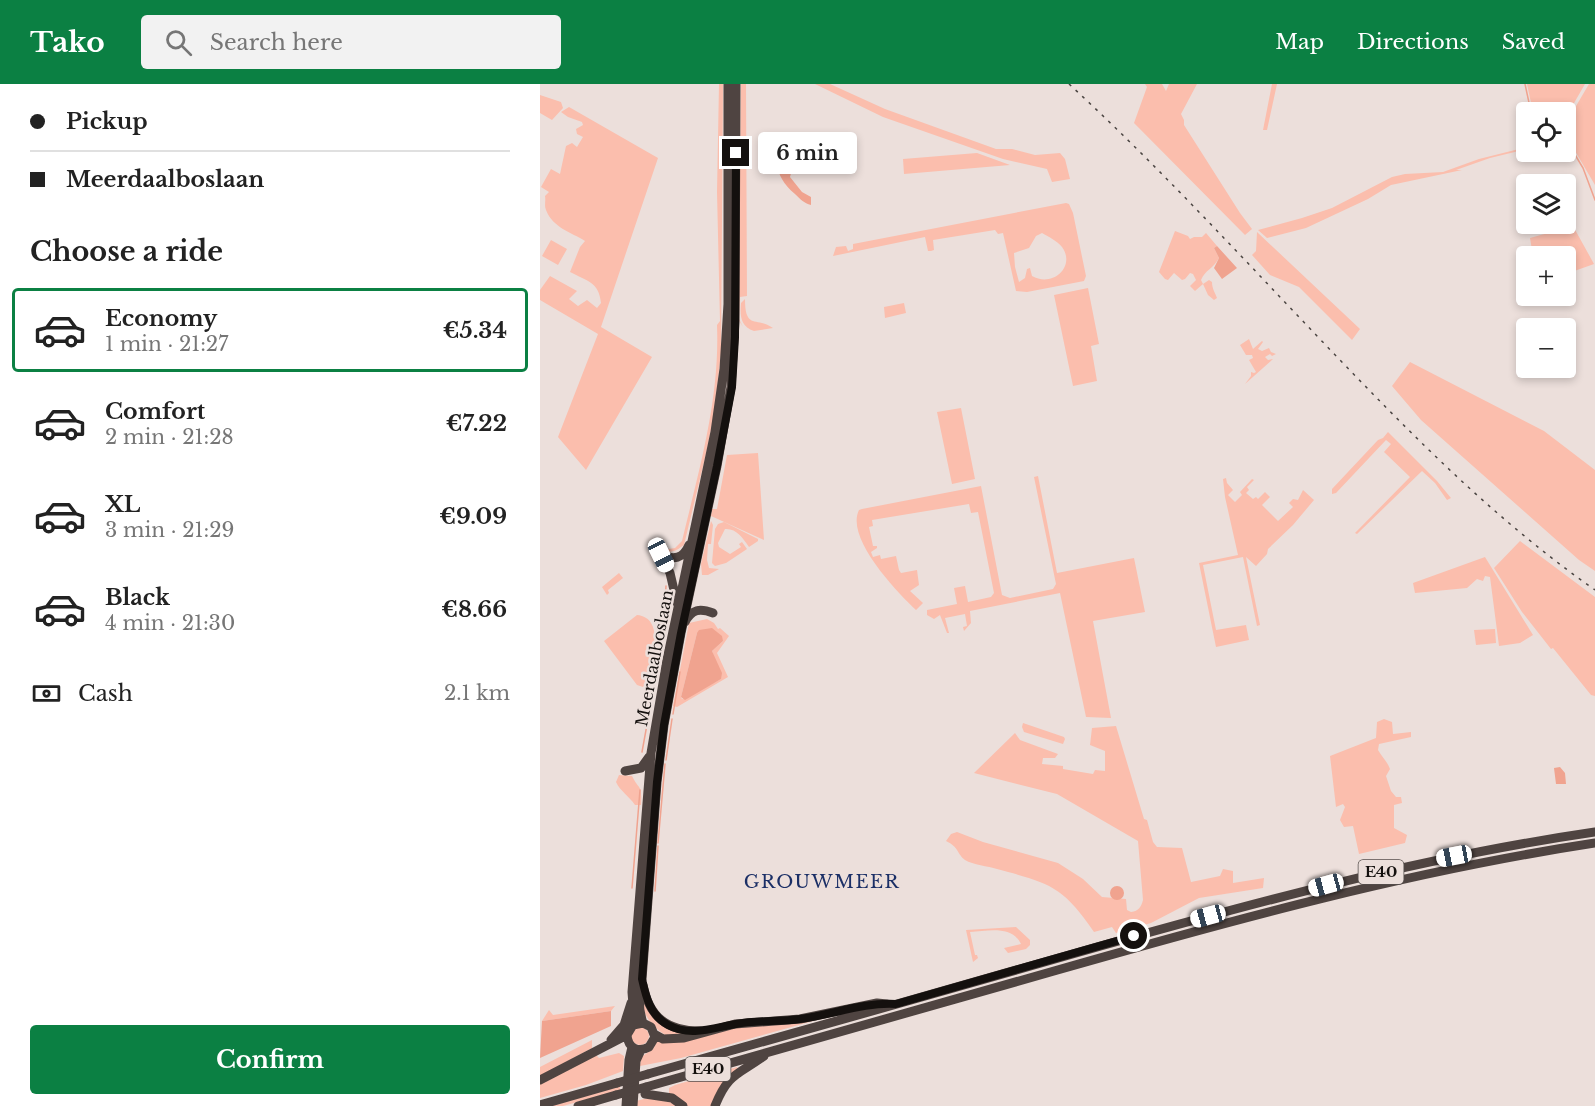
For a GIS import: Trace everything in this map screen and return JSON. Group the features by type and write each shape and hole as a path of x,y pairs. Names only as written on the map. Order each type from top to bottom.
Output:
{"highway":[{"name":"Meerdaalboslaan","path":"652,784 625,771 645,769 651,753 678,607 715,432 727,333 728,84"},
{"name":"Meerdaalboslaan","path":"633,1025 632,992 652,784 732,387 735,322 736,84"},
{"path":"678,607 670,573 661,555 675,559 684,555 696,529"},
{"path":"681,633 693,611 700,609 712,613"},
{"path":"645,769 652,784"},
{"name":"Meerdaalboslaan","path":"644,1023 639,997 642,979 652,784"},
{"name":"E40","path":"540,1105 1171,926 1326,885 1431,861 1595,832"},
{"name":"E40","path":"578,1106 631,1091 646,1090 770,1051 1087,961 1328,896 1480,862 1595,843"},
{"path":"642,979 650,1007 668,1025 682,1030 711,1030"},
{"path":"604,1047 624,1025 630,1008 632,992"},
{"path":"654,1034 671,1040 753,1022 800,1019 877,1003 896,1004"},
{"path":"540,1080 627,1035 633,1025 644,1023 651,1027 654,1034 652,1044 636,1048 629,1060 626,1106"},
{"path":"627,1035 636,1048 633,1106"},
{"path":"715,1106 721,1092 732,1077 770,1051"},
{"path":"646,1090 672,1098 683,1106"}],"shaded area":[{"path":"719,84 723,84 721,353 714,415 684,545 669,552 663,550 675,548 682,541 707,434 715,380 717,325 720,321 717,192"},
{"path":"741,84 746,84 747,296 740,297 739,319 743,327 738,319"},
{"path":"815,84 830,84 885,109 996,149 1012,149 1035,155 1060,153 1065,159 1070,179 1052,182 1047,169 1003,159 883,117"},
{"path":"1145,84 1162,84 1166,91 1169,84 1197,84 1181,114 1184,125 1252,229 1245,235 1134,123 1147,87"},
{"path":"1272,84 1277,84 1267,130 1263,130"},
{"path":"1527,84 1585,84 1575,102 1531,102"},
{"path":"1589,84 1595,84 1595,185 1576,153 1576,106"},
{"path":"540,95 561,102 563,108 552,120 540,113"},
{"path":"569,107 658,158 601,327 652,357 586,470 558,437 598,334 540,300 540,290 550,276 577,291 569,299 578,306 587,300 597,308 601,303 595,286 570,272 580,247 585,241 553,221 545,206 545,196 549,192 541,187 551,169 560,174 566,146 572,143 577,147 583,137 577,134 576,129 583,125 582,122 561,112"},
{"path":"787,138 800,148 799,168 792,170 790,177 802,192 811,197 811,205 802,201 780,175 777,161"},
{"path":"1516,150 1516,152 1456,170 1462,170 1391,185 1368,199 1306,228 1267,238 1258,230 1332,208 1392,177 1443,172 1479,159"},
{"path":"977,153 1010,165 904,174 903,159"},
{"path":"1066,203 1069,204 1073,213 1086,276 1084,281 1027,292 1016,291 1003,233 998,234 995,230 933,240 934,250 931,251 928,251 925,237 833,256 836,247 846,246 848,251 853,249 853,244","holes":["1042,233 1062,247 1066,254 1064,268 1060,273 1048,279 1032,276 1030,268 1027,269 1025,278 1019,282 1014,253 1029,248 1036,236"]},
{"path":"1175,231 1190,239 1202,237 1206,233 1217,246 1214,248 1219,258 1201,280 1203,284 1195,291 1190,286 1196,280 1193,274 1190,273 1182,280 1174,273 1168,280 1159,272"},
{"path":"1576,231 1594,264 1576,270 1576,246 1531,246 1530,238 1544,234 1576,234"},
{"path":"1257,232 1360,329 1352,340 1299,287 1270,275 1252,255 1256,251"},
{"path":"551,240 567,249 558,265 542,256"},
{"path":"1217,246 1237,268 1222,279 1214,268 1219,258 1214,248"},
{"path":"1209,280 1212,282 1217,298 1214,300 1208,295 1203,284"},
{"path":"1088,288 1099,344 1091,346 1097,381 1073,386 1054,295"},
{"path":"745,299 747,315 750,319 773,328 754,331 743,323 741,303"},
{"path":"904,303 906,313 885,318 884,307"},
{"path":"1249,339 1253,349 1262,341 1258,349 1262,351 1269,348 1276,354 1265,357 1268,360 1273,359 1245,384 1251,372 1256,372 1249,360 1253,358 1252,355 1246,355 1240,345"},
{"path":"1410,362 1544,431 1595,470 1595,571 1579,560 1421,420 1392,386"},
{"path":"961,408 975,479 952,484 937,412"},
{"path":"1388,432 1451,498 1447,500 1435,483 1422,471 1357,534 1355,533 1410,477 1384,452 1391,444 1386,440 1336,493 1332,494 1332,489"},
{"path":"758,453 764,540 711,516 712,509 717,509 727,455"},
{"path":"1038,476 1057,573 1134,558 1145,612 1093,621 1111,718 1086,717 1060,593 970,611 971,623 964,631 963,627 967,626 965,614 945,618 949,633 940,615 934,619 927,615 927,610 957,604 954,588 965,586 968,602 991,597 994,593 978,512 971,513 969,504 872,520 873,526 869,527 873,546 877,546 871,552 873,557 880,555 881,559 896,556 901,573 917,570 919,585 910,591 923,603 916,610 875,564 859,535 857,522 859,510 981,486 1002,595 1010,598 1053,589 1056,584 1034,477"},
{"path":"1226,478 1233,490 1228,495 1235,502 1242,495 1240,492 1252,479 1254,480 1247,487 1249,490 1246,493 1253,499 1256,497 1258,499 1265,492 1270,497 1262,505 1278,521 1293,507 1289,503 1293,499 1298,500 1303,490 1314,500 1293,525 1268,549 1267,554 1256,566 1246,557 1260,625 1257,626 1243,557 1203,565 1216,630 1246,625 1249,640 1216,647 1199,563 1238,555 1225,497 1223,479"},
{"path":"711,521 713,525 707,560 709,568 719,569 708,575 702,575 701,564"},
{"path":"724,522 758,541 749,547 736,532 725,529 718,543 719,547 730,554 741,547 739,544 742,542 747,549 726,563 715,566 712,563 715,529 718,524"},
{"path":"1520,541 1595,597 1595,696 1591,695 1553,648 1551,649 1522,612 1494,568"},
{"path":"1485,557 1533,635 1520,643 1499,646 1490,577 1485,576 1483,581 1477,579 1467,588 1415,593 1413,583"},
{"path":"619,573 623,578 608,590 607,595 602,587"},
{"path":"637,615 646,618 652,624 655,643 648,683 643,687 637,685 604,641"},
{"path":"707,619 729,636 717,653 728,677 677,707 673,706 689,623","holes":["697,633 723,641 712,651 721,679 682,699"]},
{"path":"712,628 722,636 723,641 712,651 722,673 721,679 685,700 681,697 697,633 699,630"},
{"path":"1495,629 1496,643 1476,645 1474,630"},
{"path":"1384,719 1392,722 1393,734 1411,732 1411,737 1379,744 1378,750 1390,769 1386,776 1391,791 1396,797 1401,797 1402,803 1394,805 1394,828 1407,835 1405,843 1359,854 1353,826 1344,827 1340,820 1345,807 1343,804 1336,807 1330,756 1376,738 1377,722"},
{"path":"1023,723 1064,737 1063,744 1024,732"},
{"path":"1116,726 1144,819 1147,820 1153,842 1157,847 1182,848 1191,882 1220,876 1223,869 1233,871 1233,883 1264,878 1263,888 1199,898 1151,923 1116,933 1112,927 1094,932 1073,904 1053,888 1030,878 968,862 946,841 951,834 957,832 983,842 1058,863 1083,879 1102,897 1126,899 1127,910 1131,912 1138,910 1143,900 1138,841 1057,794 974,773 1015,733 1020,740 1058,754 1055,758 1043,758 1042,764 1063,766 1063,769 1093,774 1095,770 1105,771 1105,751 1090,745 1092,728"},
{"path":"1560,767 1565,773 1566,784 1556,784 1554,768"},
{"path":"619,775 632,776 641,790 641,805 635,805 620,788 616,782"},
{"path":"1117,886 1122,888 1124,893 1122,898 1117,900 1112,898 1110,893 1112,888"},
{"path":"1016,927 1030,940 1030,945 1026,949 1008,953 1004,948 1021,944 1012,934 999,930 970,932 975,955 978,958 973,962 966,930"},
{"path":"642,1000 682,1034 669,1037 659,1031 644,1012"},
{"path":"615,1006 611,1011 542,1021 549,1010 553,1015"},
{"path":"611,1011 611,1026 540,1058 542,1021"},
{"path":"838,1014 681,1058 640,1066 641,1057 653,1049 658,1039"},
{"path":"640,1027 646,1030 649,1036 646,1042 640,1045 634,1042 631,1036 634,1030"},
{"path":"592,1040 592,1048 540,1076 540,1067"},
{"path":"619,1053 624,1056 623,1071 586,1085 540,1098 540,1082 595,1054 599,1058"},
{"path":"737,1067 738,1069 713,1106 687,1106 669,1094 669,1088 675,1085"},
{"path":"620,1086 620,1090 563,1106 551,1106"},
{"path":"648,1098 664,1099 678,1106 636,1106 636,1101"}],"waterway":[{"path":"1525,84 1529,102"},
{"path":"1576,156 1595,200"},
{"path":"642,752 662,642 666,586"},
{"path":"673,714 680,672"},
{"path":"666,760 672,719"},
{"path":"658,843 665,764"},
{"path":"632,888 640,790"},
{"path":"655,891 658,846"}],"railway":[{"path":"1069,84 1164,176 1416,438 1484,502 1595,590"}],"district":[{"name":"GROUWMEER","path":"822,882"}],"route":[{"path":"736,153 735,337 732,387 664,725 653,824 642,979 650,1007 668,1025 682,1030 711,1030 735,1024 800,1019 877,1003 896,1004 1134,936"}]}
